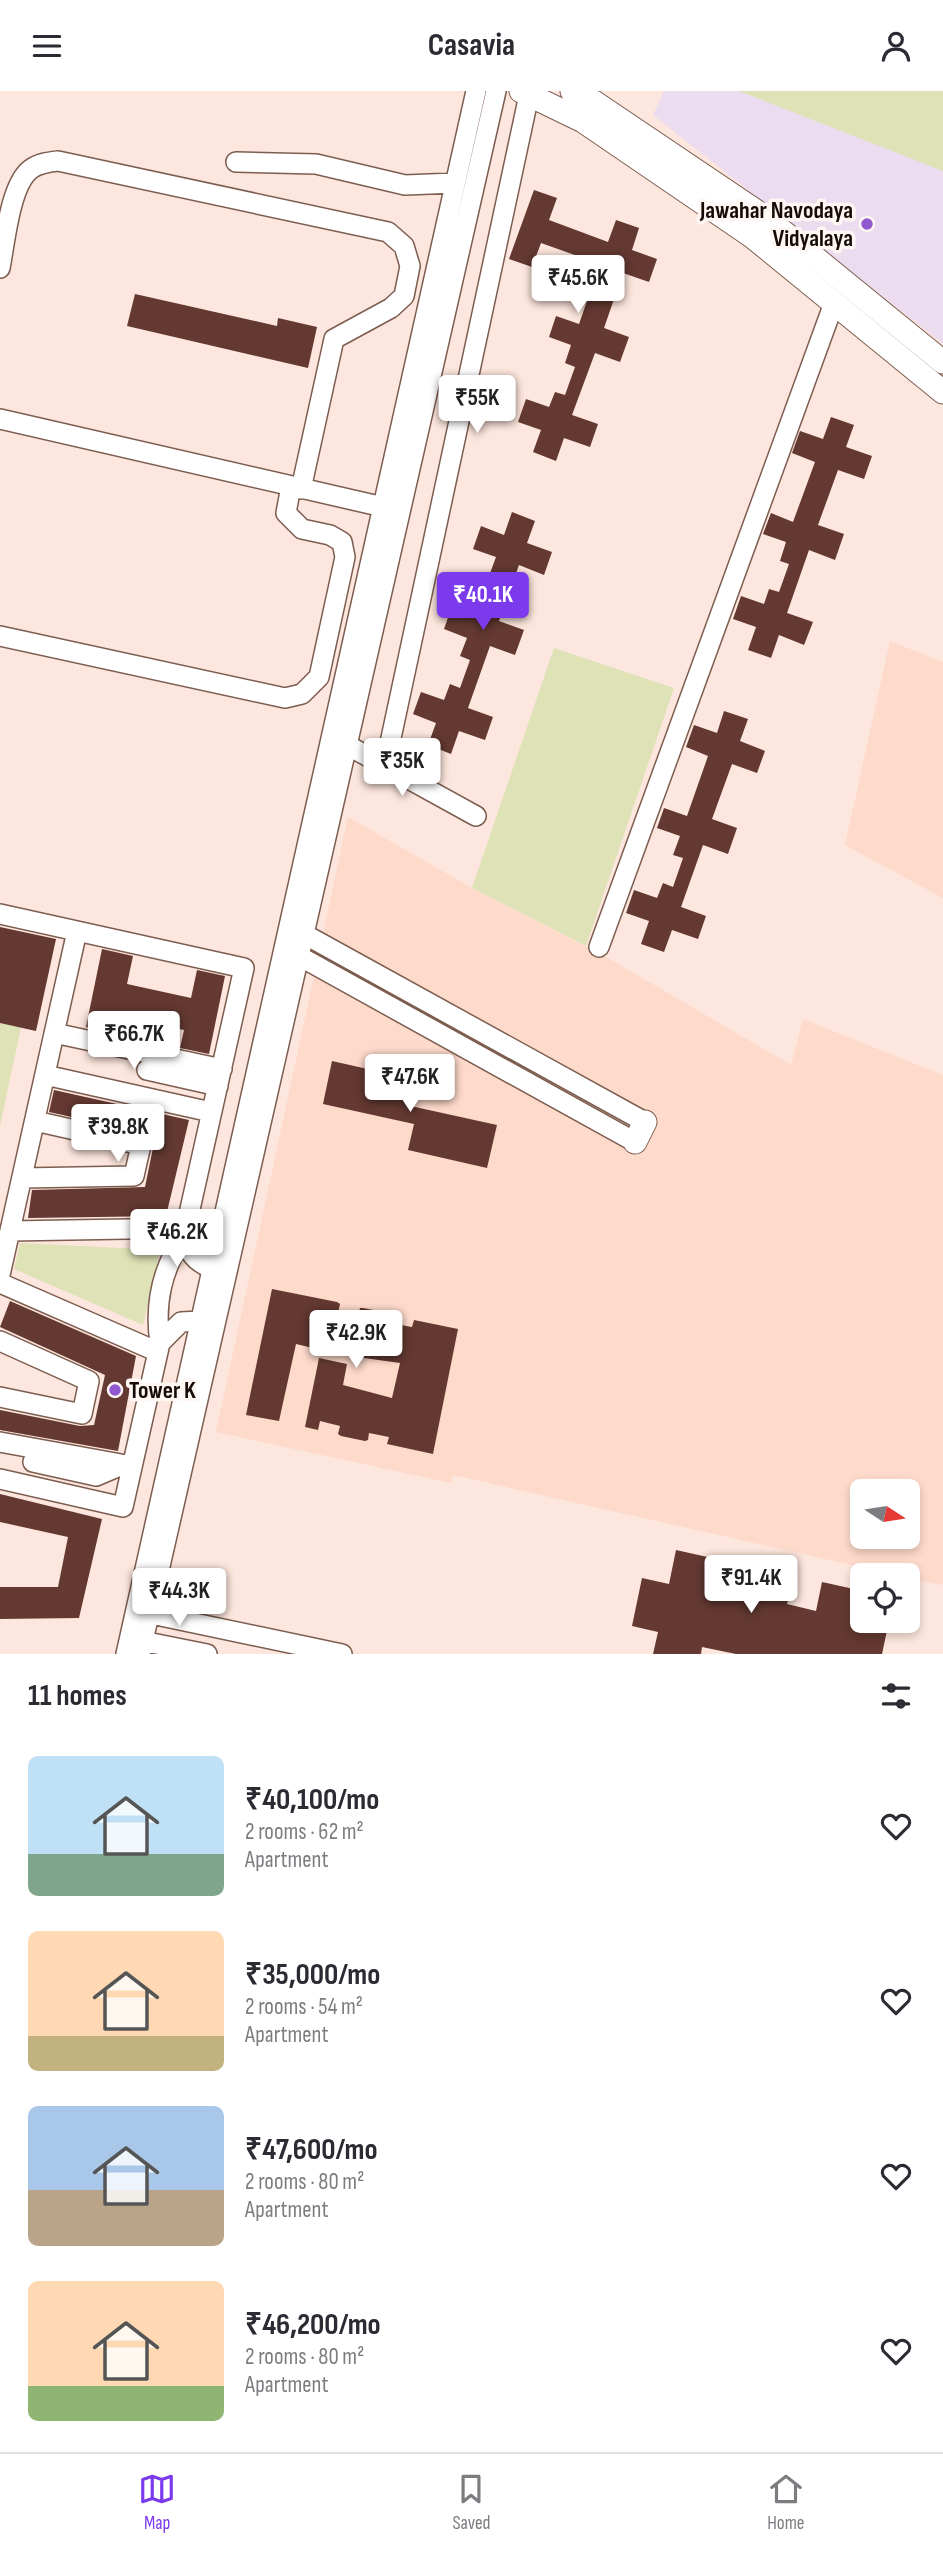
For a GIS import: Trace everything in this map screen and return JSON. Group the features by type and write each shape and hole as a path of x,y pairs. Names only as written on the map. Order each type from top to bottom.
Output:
{"main road":[{"path":"572,91 594,102 766,218 943,362"},
{"path":"525,93 583,121 753,236 943,392"}],"street":[{"path":"207,1654 134,1647 347,745 455,184 476,91"},
{"path":"142,1612 211,1269 391,509 496,91"},
{"path":"385,766 525,93"},
{"path":"0,268 17,187 30,169 45,162 58,161 388,232 404,246 410,266 404,296 391,308 334,339 296,488 286,513 302,530 330,535 342,542 345,557 318,677 302,694 285,698 0,636"},
{"path":"236,162 316,164 405,185 455,184"},
{"path":"599,947 834,303"},
{"path":"0,419 391,509"},
{"path":"347,745 476,816"},
{"path":"0,914 244,968 185,1232 170,1261 161,1287 159,1347 127,1466 123,1507 0,1479"},
{"path":"0,1275 77,931"},
{"path":"299,956 640,1132 304,934"},
{"path":"54,1033 216,1091"},
{"path":"45,1075 216,1091"},
{"path":"146,1077 216,1091"},
{"path":"22,1178 134,1176 141,1145 35,1121"},
{"path":"10,1231 185,1232"},
{"path":"185,1232 191,1255 211,1269"},
{"path":"0,1283 159,1347"},
{"path":"159,1347 181,1322 200,1321"},
{"path":"0,1341 89,1381 82,1414 0,1397"},
{"path":"0,1442 127,1466"},
{"path":"114,1504 94,1484 32,1467 96,1476 127,1466"},
{"path":"142,1612 342,1654"}],"shaded area":[{"name":"Jawahar Navodaya Vidyalaya","path":"664,91 943,91 943,344 653,115"},
{"path":"890,641 943,662 943,898 845,845"},
{"path":"348,817 472,888 608,958 791,1065 803,1019 943,1075 943,1585 920,1580 920,1563 850,1565 453,1475 451,1483 216,1432"}],"green space":[{"path":"739,91 943,91 943,171"},
{"path":"554,648 674,688 586,946 472,888"},
{"path":"0,1023 21,1027 0,1126"},
{"path":"20,1243 160,1250 143,1325 14,1269"}],"building":[{"path":"534,190 557,198 549,220 608,242 616,220 639,228 632,250 657,259 649,282 623,273 604,328 629,337 620,362 595,353 572,415 598,424 590,447 564,438 556,461 533,452 541,430 518,422 526,399 549,407 555,392 565,395 575,367 565,363 571,345 549,337 556,316 579,324 600,264 541,243 532,267 509,259"},
{"path":"135,294 277,326 278,318 317,327 308,368 127,326"},
{"path":"831,417 854,425 846,447 872,456 864,479 838,470 818,525 844,534 835,560 809,550 787,613 813,622 804,645 779,635 771,658 748,650 756,627 733,619 741,596 764,604 769,589 779,592 789,564 780,561 786,542 763,534 771,513 793,522 815,462 792,453 800,431 823,439"},
{"path":"512,512 535,521 527,543 552,552 544,575 519,565 499,621 524,630 515,655 490,646 468,708 493,717 485,740 459,731 451,754 428,745 436,723 413,714 421,692 444,700 450,684 460,688 470,660 460,656 467,638 444,629 451,609 474,617 496,557 473,549 481,526 504,535"},
{"path":"724,711 748,719 740,741 765,751 757,773 732,764 712,819 737,828 728,854 703,845 681,907 706,916 698,939 672,930 664,952 641,944 649,921 626,913 634,890 657,898 663,883 673,887 683,858 673,855 680,836 657,828 664,808 687,816 708,756 686,747 694,725 717,733"},
{"path":"0,927 56,939 36,1031 0,1023"},
{"path":"102,949 133,956 127,984 191,998 197,970 225,976 209,1054 180,1048 184,1030 119,1017 116,1034 86,1027"},
{"path":"332,1061 412,1079 406,1105 497,1125 487,1168 408,1150 414,1124 323,1104"},
{"path":"54,1090 189,1120 166,1216 28,1218 32,1190 145,1187 153,1148 155,1137 144,1133 49,1112"},
{"path":"272,1289 337,1302 340,1304 338,1313 358,1317 360,1308 363,1308 389,1313 392,1315 390,1323 412,1327 414,1320 458,1329 433,1454 387,1444 389,1437 369,1433 368,1440 365,1441 341,1436 338,1434 340,1426 320,1421 318,1430 305,1427 319,1358 347,1364 343,1385 392,1398 400,1363 350,1356 352,1346 332,1342 330,1352 296,1344 279,1421 246,1415"},
{"name":"Tower K","path":"10,1301 136,1356 118,1451 0,1430 0,1410 80,1426 94,1425 105,1375 0,1327"},
{"path":"0,1494 102,1519 79,1618 0,1619 0,1587 58,1587 68,1537 0,1522"},
{"path":"676,1550 721,1560 715,1588 748,1596 755,1568 794,1576 787,1604 816,1611 822,1582 850,1588 850,1633 886,1633 882,1654 736,1654 702,1647 701,1654 653,1654 658,1632 632,1626 642,1578 669,1584"}],"place":[{"name":"Jawahar Navodaya Vidyalaya","path":"867,224"},
{"name":"Tower K","path":"115,1390"}]}
